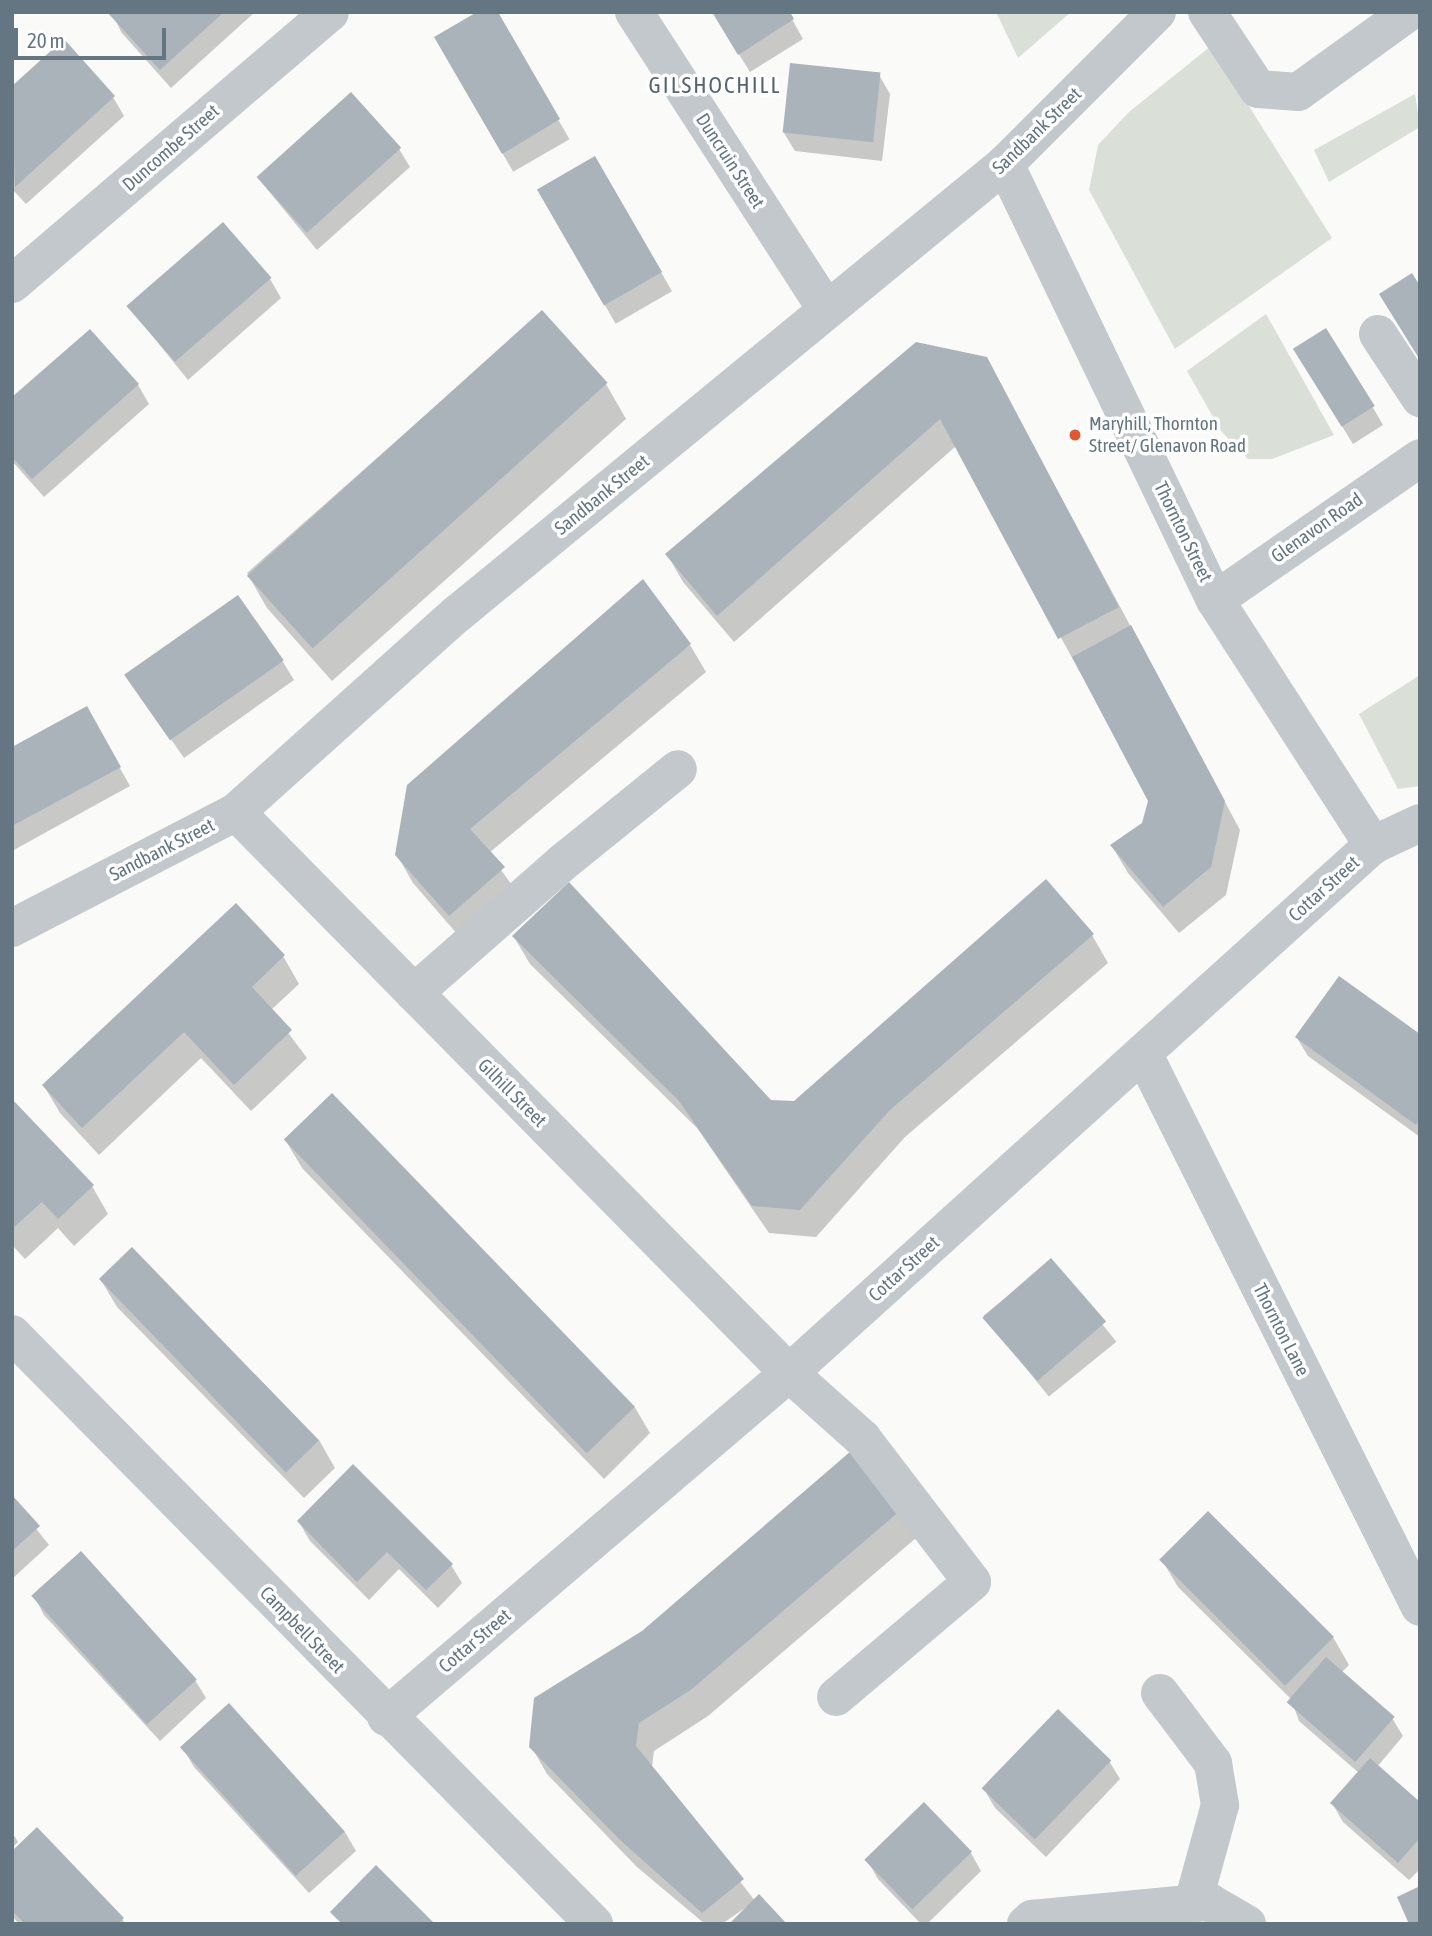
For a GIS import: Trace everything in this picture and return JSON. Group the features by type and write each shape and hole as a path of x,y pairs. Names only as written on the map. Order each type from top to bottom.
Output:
{"street":[{"name":"Duncombe Street","path":"12,284 330,12"},
{"name":"Duncruin Street","path":"634,12 827,310"},
{"name":"Sandbank Street","path":"12,928 236,812 457,614 1005,164 1157,12"},
{"path":"1207,12 1258,89 1298,92 1409,12"},
{"name":"Thornton Street","path":"1005,164 1215,600 1373,845"},
{"path":"1378,334 1420,398"},
{"name":"Glenavon Road","path":"1215,600 1420,457"},
{"path":"414,993 562,863 678,769"},
{"name":"Gilhill Street","path":"236,812 789,1373 862,1438 972,1582 836,1697"},
{"name":"Cottar Street","path":"386,1717 789,1373 1373,845 1420,823"},
{"name":"Thornton Lane","path":"1143,1053 1420,1607"},
{"name":"Campbell Street","path":"12,1334 386,1717 594,1924"},
{"path":"1160,1693 1213,1763 1220,1805 1193,1903"},
{"path":"1026,1924 1032,1919 1209,1902 1247,1924"}],"shaded area":[{"path":"996,12 1071,12 1018,58"},
{"path":"1211,46 1332,238 1175,349 1089,190 1098,145 1129,112"},
{"path":"1415,94 1420,127 1329,182 1314,150"},
{"path":"1266,314 1334,435 1272,459 1248,459 1221,431 1187,371"},
{"path":"1420,675 1420,786 1398,789 1359,714"}],"building":[{"path":"107,12 224,12 160,70"},
{"path":"477,12 498,12 560,119 502,154 434,37"},
{"path":"712,12 790,12 794,19 738,55"},
{"path":"64,39 115,96 15,187 12,86"},
{"path":"790,63 881,73 873,142 783,133"},
{"path":"351,92 401,148 307,233 257,177"},
{"path":"595,156 662,272 604,306 537,190"},
{"path":"223,222 272,278 175,362 126,306"},
{"path":"1412,273 1420,286 1420,360 1379,294"},
{"path":"542,310 608,383 313,648 247,576"},
{"path":"1326,328 1375,406 1342,427 1293,349"},
{"path":"90,329 139,384 32,479 12,457 12,397"},
{"path":"916,342 987,357 1119,607 1058,639 940,419 717,616 665,554"},
{"path":"643,579 691,644 470,829 505,867 449,916 395,855 407,785"},
{"path":"238,595 284,661 170,740 124,675"},
{"path":"1131,625 1225,801 1211,867 1163,907 1110,845 1142,823 1148,801 1072,657"},
{"path":"87,706 121,767 12,826 12,747"},
{"path":"1046,879 1094,934 890,1110 800,1210 752,1206 679,1101 512,936 569,882 771,1100 794,1101"},
{"path":"236,903 285,955 252,987 292,1030 234,1085 184,1032 82,1128 42,1085"},
{"path":"1339,976 1420,1034 1420,1119 1416,1125 1295,1037"},
{"path":"332,1093 635,1407 587,1453 284,1140"},
{"path":"12,1099 94,1185 58,1219 42,1202 12,1229"},
{"path":"132,1247 319,1441 286,1472 99,1279"},
{"path":"1051,1258 1106,1321 1037,1381 982,1318"},
{"path":"851,1451 902,1509 692,1689 639,1723 636,1746 744,1879 702,1913 620,1840 529,1747 534,1698 642,1631"},
{"path":"353,1464 453,1564 426,1590 387,1552 357,1582 297,1521"},
{"path":"12,1495 40,1526 12,1551"},
{"path":"1208,1511 1334,1637 1285,1686 1159,1560"},
{"path":"81,1551 197,1680 147,1724 31,1596"},
{"path":"1326,1657 1395,1717 1355,1762 1287,1702"},
{"path":"229,1703 345,1832 296,1876 180,1747"},
{"path":"1058,1709 1111,1760 1035,1840 982,1788"},
{"path":"1370,1758 1420,1802 1420,1838 1398,1863 1330,1803"},
{"path":"924,1802 972,1852 912,1909 864,1860"},
{"path":"37,1827 124,1918 118,1924 25,1924 12,1911 12,1851"},
{"path":"376,1865 435,1924 342,1924 330,1912"},
{"path":"1420,1886 1420,1924 1409,1924 1397,1897"},
{"path":"759,1894 787,1924 729,1924"}],"place":[{"name":"Maryhill, Thornton Street/ Glenavon Road","path":"1075,435"}],"district":[{"name":"GILSHOCHILL","path":"715,85"}]}
